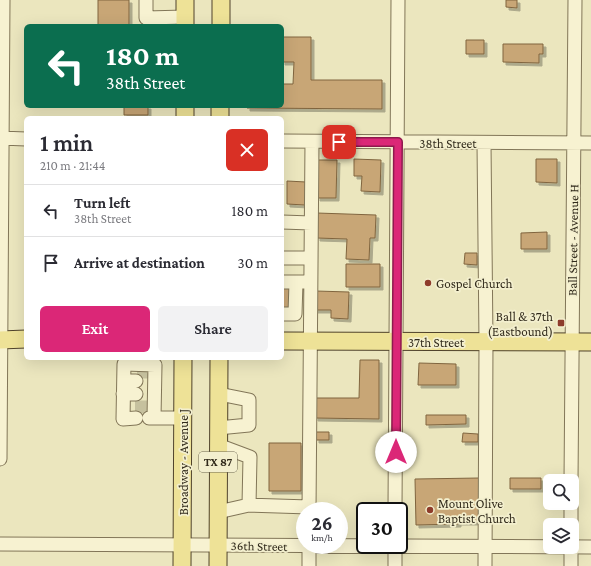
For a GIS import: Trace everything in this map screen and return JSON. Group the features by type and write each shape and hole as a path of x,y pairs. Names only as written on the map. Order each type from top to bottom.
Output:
{"main road":[{"path":"185,0 185,22"},
{"path":"221,0 221,24"},
{"path":"0,340 24,339"},
{"name":"37th Street","path":"284,341 591,342"},
{"name":"Broadway - Avenue J","path":"182,566 183,360"},
{"name":"TX 87","path":"218,566 219,360"}],"street":[{"path":"0,459 3,0"},
{"path":"146,0 146,18 185,22"},
{"path":"395,502 398,0"},
{"name":"Ball Street - Avenue H","path":"571,474 575,0"},
{"path":"1,138 24,139"},
{"name":"38th Street","path":"284,141 591,143"},
{"path":"310,502 310,282 312,142"},
{"path":"484,143 486,342 485,566"},
{"path":"284,222 311,223"},
{"path":"284,258 311,258"},
{"path":"284,282 310,282"},
{"path":"296,282 289,314 310,315"},
{"path":"143,412 141,382 143,412"},
{"path":"218,428 249,424 249,400 219,394"},
{"path":"143,412 183,418"},
{"path":"218,445 250,457 249,505"},
{"path":"218,512 249,505 296,508"},
{"name":"36th Street","path":"0,544 296,546"},
{"name":"36th Street","path":"408,546 543,547"},
{"name":"36th Street","path":"579,547 591,547"},
{"path":"309,554 309,566"},
{"path":"395,554 395,566"},
{"path":"571,554 571,566"}],"building":[{"path":"98,0 129,0 129,24 98,24"},
{"path":"506,0 517,0 517,8 506,7"},
{"path":"284,37 311,37 311,80 382,80 382,109 247,108 284,108 284,84 293,84 294,62 284,62"},
{"path":"466,40 484,40 484,54 466,54"},
{"path":"503,44 543,44 543,54 539,54 539,63 503,62"},
{"path":"124,108 148,108 148,115 124,115"},
{"path":"354,159 381,160 380,192 361,191 362,176 354,176"},
{"path":"536,159 557,159 557,183 536,182"},
{"path":"318,160 337,160 336,198 317,198"},
{"path":"287,181 306,182 305,205 287,204"},
{"path":"317,213 376,215 375,238 370,238 369,260 346,259 347,239 317,238"},
{"path":"547,232 547,249 521,249 521,233"},
{"path":"465,253 477,253 477,265 464,264"},
{"path":"346,264 380,264 380,287 346,287"},
{"path":"284,285 293,285 293,312 284,312"},
{"path":"316,291 349,292 348,319 331,318 331,310 315,310"},
{"path":"360,360 379,360 379,419 315,418 315,398 359,398"},
{"path":"419,363 456,364 456,385 418,385"},
{"path":"426,415 466,415 466,424 426,425"},
{"path":"316,432 329,432 329,440 316,440"},
{"path":"463,433 478,434 478,442 462,442"},
{"path":"269,443 301,443 301,491 269,491"},
{"path":"479,478 480,522 416,525 415,479"},
{"path":"510,478 541,478 541,489 510,489"}],"tunnel":[{"path":"137,372 149,372"},
{"path":"135,407 148,407"}],"place":[{"name":"Gospel Church","path":"428,283"},
{"name":"Ball & 37th (Eastbound)","path":"561,323"},
{"name":"Mount Olive Baptist Church","path":"430,510"}],"route":[{"path":"339,142 398,142 396,452"}]}
